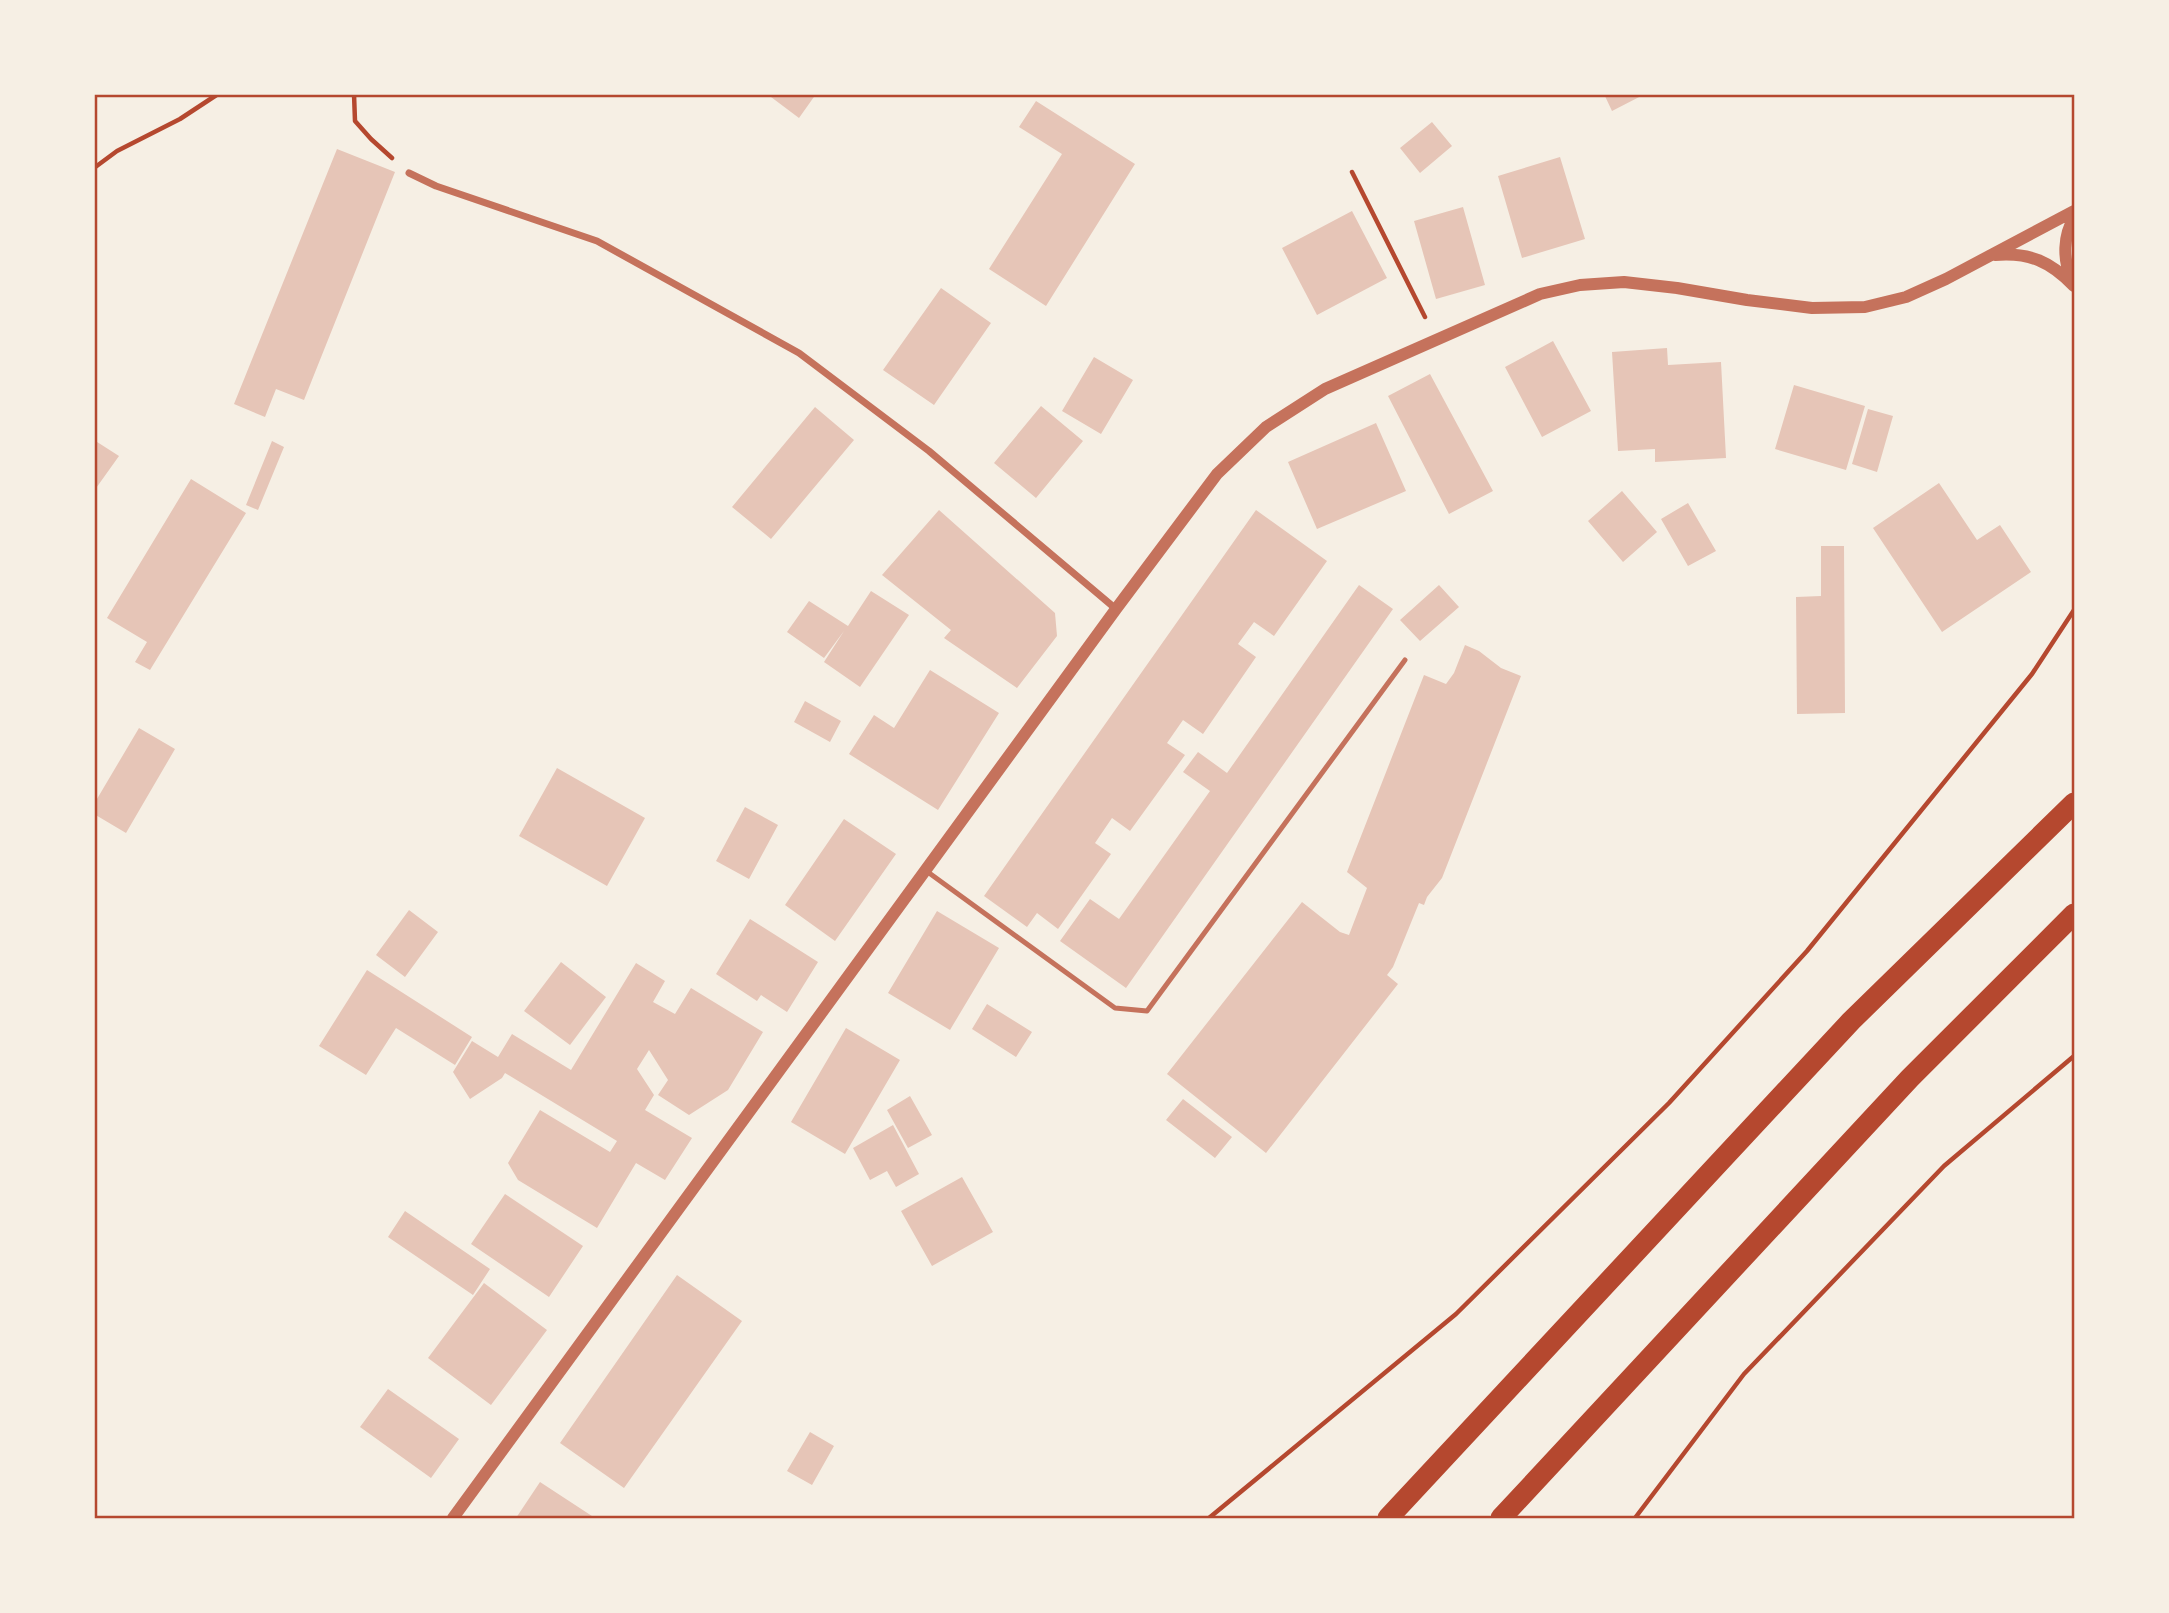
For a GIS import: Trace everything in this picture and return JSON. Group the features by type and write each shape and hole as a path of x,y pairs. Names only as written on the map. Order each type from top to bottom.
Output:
{"highway":[{"path":"1388,1518 1851,1021 2074,803"},
{"path":"1501,1518 1910,1078 2074,914"}],"street":[{"path":"409,173 436,186 597,241 799,352 929,451 1116,609"},
{"path":"453,1518 1116,609 1217,474 1266,427 1325,390 1540,294 1580,285 1624,282 1812,307 1865,307 1906,297 2074,211"},
{"path":"2074,218 2065,245 2066,267 2074,286"},
{"path":"1972,264 1994,255 2012,253 2046,263 2060,271 2074,286"}],"lane":[{"path":"925,870 1115,1008 1147,1011 1405,660"}],"path":[{"path":"94,168 117,151 180,118 218,94"},
{"path":"354,94 355,121 409,173"},
{"path":"1352,172 1436,340"},
{"path":"1209,1518 1456,1314 1669,1103 1807,951 2032,674 2074,610"},
{"path":"1635,1518 1744,1374 1944,1166 2074,1056"}],"building":[{"path":"767,94 816,94 799,118"},
{"path":"1604,94 1645,94 1612,111"},
{"path":"1036,101 1135,164 1046,306 989,269 1062,154 1019,127"},
{"path":"1432,122 1452,146 1420,173 1400,148"},
{"path":"337,149 395,172 304,400 276,389 265,417 234,404"},
{"path":"1560,157 1585,239 1522,258 1498,176"},
{"path":"1463,207 1485,285 1436,299 1414,221"},
{"path":"1352,211 1387,278 1317,315 1282,248"},
{"path":"941,288 991,323 934,405 883,370"},
{"path":"1553,341 1591,411 1542,437 1505,367"},
{"path":"1667,348 1668,365 1721,362 1726,458 1655,462 1655,449 1618,451 1612,352"},
{"path":"1094,357 1133,380 1101,434 1062,411"},
{"path":"1430,374 1493,491 1449,514 1388,396"},
{"path":"1794,385 1865,406 1846,470 1775,449"},
{"path":"1041,406 1083,441 1036,498 994,463"},
{"path":"815,407 854,440 771,539 732,507"},
{"path":"1868,409 1893,416 1877,472 1852,464"},
{"path":"1376,423 1406,491 1317,529 1288,462"},
{"path":"94,440 119,456 94,491"},
{"path":"272,441 284,447 258,510 246,505"},
{"path":"191,479 246,513 150,670 135,662 147,642 107,618"},
{"path":"1939,483 1977,540 2000,525 2031,572 1942,632 1873,528"},
{"path":"1622,491 1657,532 1623,562 1588,521"},
{"path":"1688,503 1716,551 1688,566 1661,519"},
{"path":"939,510 1055,613 1057,636 1017,688 944,638 951,630 882,575"},
{"path":"1256,510 1327,561 1274,636 1254,622 1238,644 1256,657 1203,734 1183,720 1167,743 1185,755 1130,831 1112,818 1095,843 1111,854 1058,929 1037,913 1027,927 984,896"},
{"path":"1821,546 1844,546 1845,713 1797,714 1796,597 1821,596"},
{"path":"1359,585 1393,609 1126,988 1060,941 1090,899 1119,919 1210,791 1183,772 1198,752 1227,773"},
{"path":"1439,585 1459,607 1420,641 1400,620"},
{"path":"871,591 909,615 860,687 824,662 844,631 824,658 787,632 809,601 848,626"},
{"path":"1465,645 1479,651 1501,668 1521,676 1442,878 1424,905 1419,903 1393,967 1387,975 1398,984 1266,1153 1167,1074 1302,902 1340,932 1349,935 1367,888 1347,872 1424,675 1446,684 1454,673"},
{"path":"930,670 999,713 938,810 849,754 874,715 894,728"},
{"path":"805,701 841,721 830,742 794,722"},
{"path":"139,728 175,749 126,833 94,814 94,804"},
{"path":"557,768 645,818 607,886 519,836"},
{"path":"745,807 778,825 749,879 716,861"},
{"path":"844,819 896,854 835,941 785,905"},
{"path":"409,910 438,932 405,977 376,955"},
{"path":"937,911 999,948 950,1030 888,993"},
{"path":"750,919 818,962 787,1012 761,995 757,1001 716,974"},
{"path":"561,962 606,997 570,1045 524,1011"},
{"path":"636,963 665,981 653,1002 675,1014 691,988 763,1032 728,1090 689,1115 658,1095 668,1080 649,1050 637,1069 654,1095 645,1110 692,1138 665,1180 636,1163 597,1228 518,1180 508,1163 540,1110 610,1152 617,1141 505,1073 502,1078 470,1099 453,1072 472,1041 498,1057 512,1034 571,1070"},
{"path":"367,970 472,1037 455,1065 396,1028 366,1075 319,1046"},
{"path":"987,1004 1032,1032 1016,1057 972,1029"},
{"path":"846,1028 900,1060 845,1154 791,1122"},
{"path":"910,1096 932,1135 908,1148 887,1110"},
{"path":"1183,1099 1232,1137 1215,1158 1166,1120"},
{"path":"893,1125 919,1174 896,1187 887,1171 870,1180 853,1148"},
{"path":"962,1177 993,1232 932,1266 901,1211"},
{"path":"505,1194 583,1246 549,1297 471,1244"},
{"path":"405,1211 490,1269 473,1295 388,1237"},
{"path":"677,1275 742,1321 624,1488 560,1443"},
{"path":"484,1283 547,1330 491,1405 428,1358"},
{"path":"388,1389 459,1439 431,1478 360,1427"},
{"path":"810,1432 834,1446 812,1485 787,1471"},
{"path":"540,1482 595,1518 516,1518"}]}
